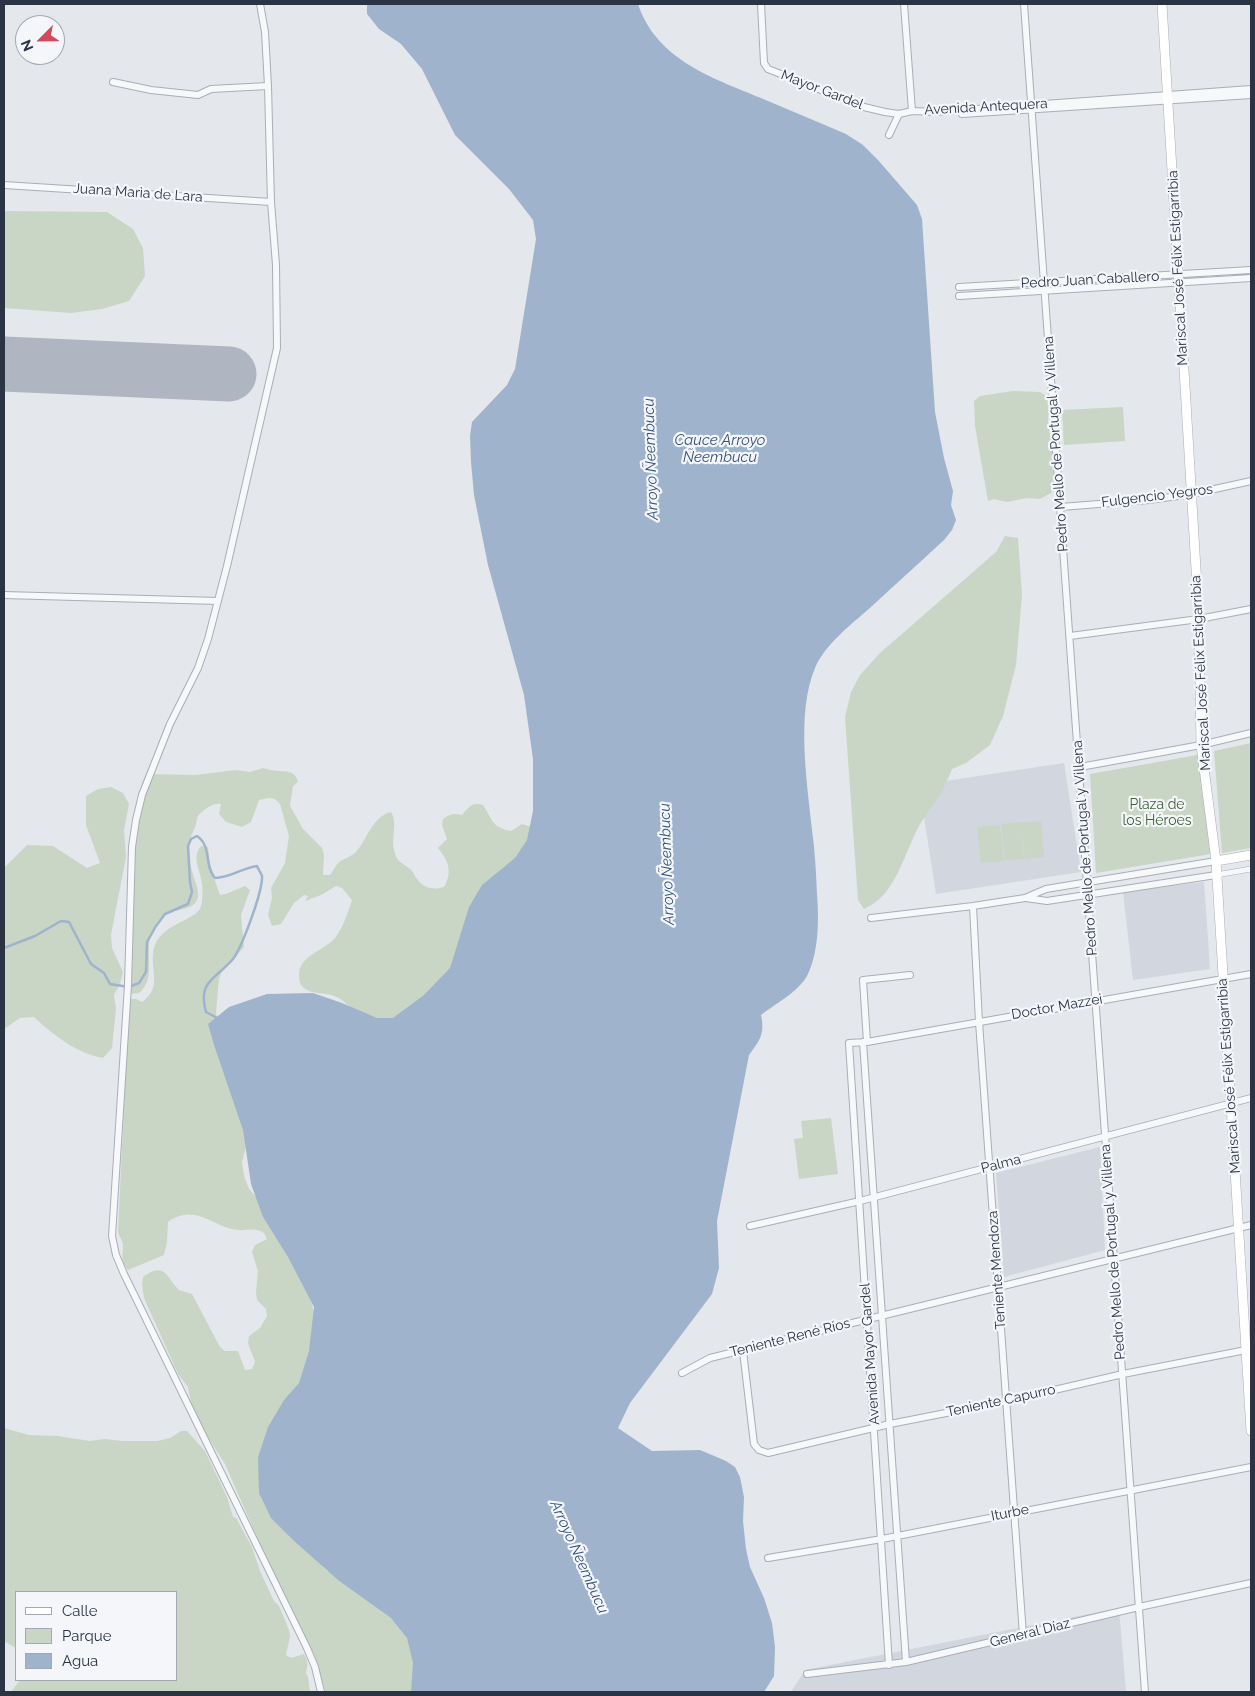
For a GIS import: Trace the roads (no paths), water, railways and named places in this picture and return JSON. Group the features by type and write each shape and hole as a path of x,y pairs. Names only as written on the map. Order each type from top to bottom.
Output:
{"main road":[{"name":"Mariscal José Félix Estigarribia","path":"1162,4 1199,619 1201,745 1216,861 1239,1228 1249,1349 1251,1431"},
{"path":"1216,861 1251,855"}],"street":[{"path":"260,4 265,32 268,86 271,202 276,265 277,348 208,639 198,668 170,724 142,795 136,820 132,847 128,985 112,1236 116,1255 195,1422 307,1648 315,1666 321,1692"},
{"name":"Mayor Gardel","path":"761,4 764,63 768,69 864,107 900,114 912,111"},
{"path":"904,4 912,111"},
{"name":"Pedro Mello de Portugal y Villena","path":"1024,4 1145,1692"},
{"path":"113,82 151,90 198,95 212,89 268,86"},
{"name":"Avenida Antequera","path":"912,111 934,112 1032,108 1168,98 1251,89"},
{"name":"Avenida Antequera","path":"1168,98 1251,95"},
{"path":"889,135 900,114"},
{"name":"Juana Marìa de Lara","path":"4,184 271,202"},
{"name":"Pedro Juan Caballero","path":"959,296 1178,280 1251,270"},
{"name":"Pedro Juan Caballero","path":"958,287 1045,282 1251,278"},
{"name":"Fulgencio Yegros","path":"1061,507 1149,500 1192,494 1251,481"},
{"path":"4,595 218,601"},
{"path":"1070,636 1199,619 1251,610"},
{"path":"1080,767 1201,745 1251,733"},
{"path":"870,918 1025,898 1046,889 1216,861"},
{"path":"1025,898 1047,902 1251,869"},
{"name":"Teniente Mendoza","path":"973,906 979,1022 1023,1634"},
{"name":"Doctor Mazzei","path":"849,1044 1251,974"},
{"name":"Avenida Mayor Gardel","path":"906,1662 874,1197 863,980 910,975"},
{"name":"Avenida Mayor Gardel","path":"849,1044 889,1665"},
{"name":"Palma","path":"750,1226 860,1201 1251,1098"},
{"name":"Teniente René Ríos","path":"682,1372 710,1358 1251,1225"},
{"name":"Teniente Capurro","path":"743,1351 754,1444 759,1450 768,1453 890,1424 1249,1349"},
{"name":"Iturbe","path":"768,1558 898,1536 1251,1467"},
{"name":"General Díaz","path":"807,1674 906,1662 1139,1607 1251,1583"}],"water":[{"name":"Cauce Arroyo Ñeembucu","path":"367,4 638,4 646,23 658,39 672,53 688,64 724,83 846,134 863,145 917,205 922,219 935,412 953,491 951,505 956,520 952,530 944,540 848,627 825,651 815,668 809,686 804,726 804,748 818,904 818,925 814,957 803,982 761,1015 762,1032 759,1041 749,1055 717,1221 719,1268 712,1294 630,1403 618,1428 652,1451 700,1450 735,1467 740,1477 744,1497 743,1521 750,1567 764,1598 772,1623 775,1647 774,1676 764,1692 411,1692 413,1663 407,1638 391,1618 338,1580 293,1540 271,1518 259,1493 258,1457 268,1427 284,1400 299,1383 309,1351 314,1307 288,1257 263,1217 251,1184 243,1130 208,1024 229,1007 267,994 313,993 377,1018 393,1018 424,995 450,968 469,907 482,885 515,858 527,840 533,811 533,759 524,695 488,565 474,495 470,436 472,422 507,385 515,369 536,239 533,220 509,189 455,135 422,69 401,44 379,29 367,14"}],"waterway":[{"path":"4,948 35,936 61,921 69,922 91,964 104,973 110,984 129,987 139,983 146,972 147,942 156,926 165,914 188,904 192,892 188,846 191,839 197,836 205,845 210,868 215,878 257,866 262,876 256,906 237,953 227,966 210,981 204,993 206,1012 219,1019"}],"water label":[{"name":"Arroyo Ñeembucu","path":"651,459"},
{"name":"Arroyo Ñeembucu","path":"667,864"},
{"name":"Arroyo Ñeembucu","path":"579,1557"}],"park label":[{"name":"Plaza de los Héroes","path":"1157,814"}]}
